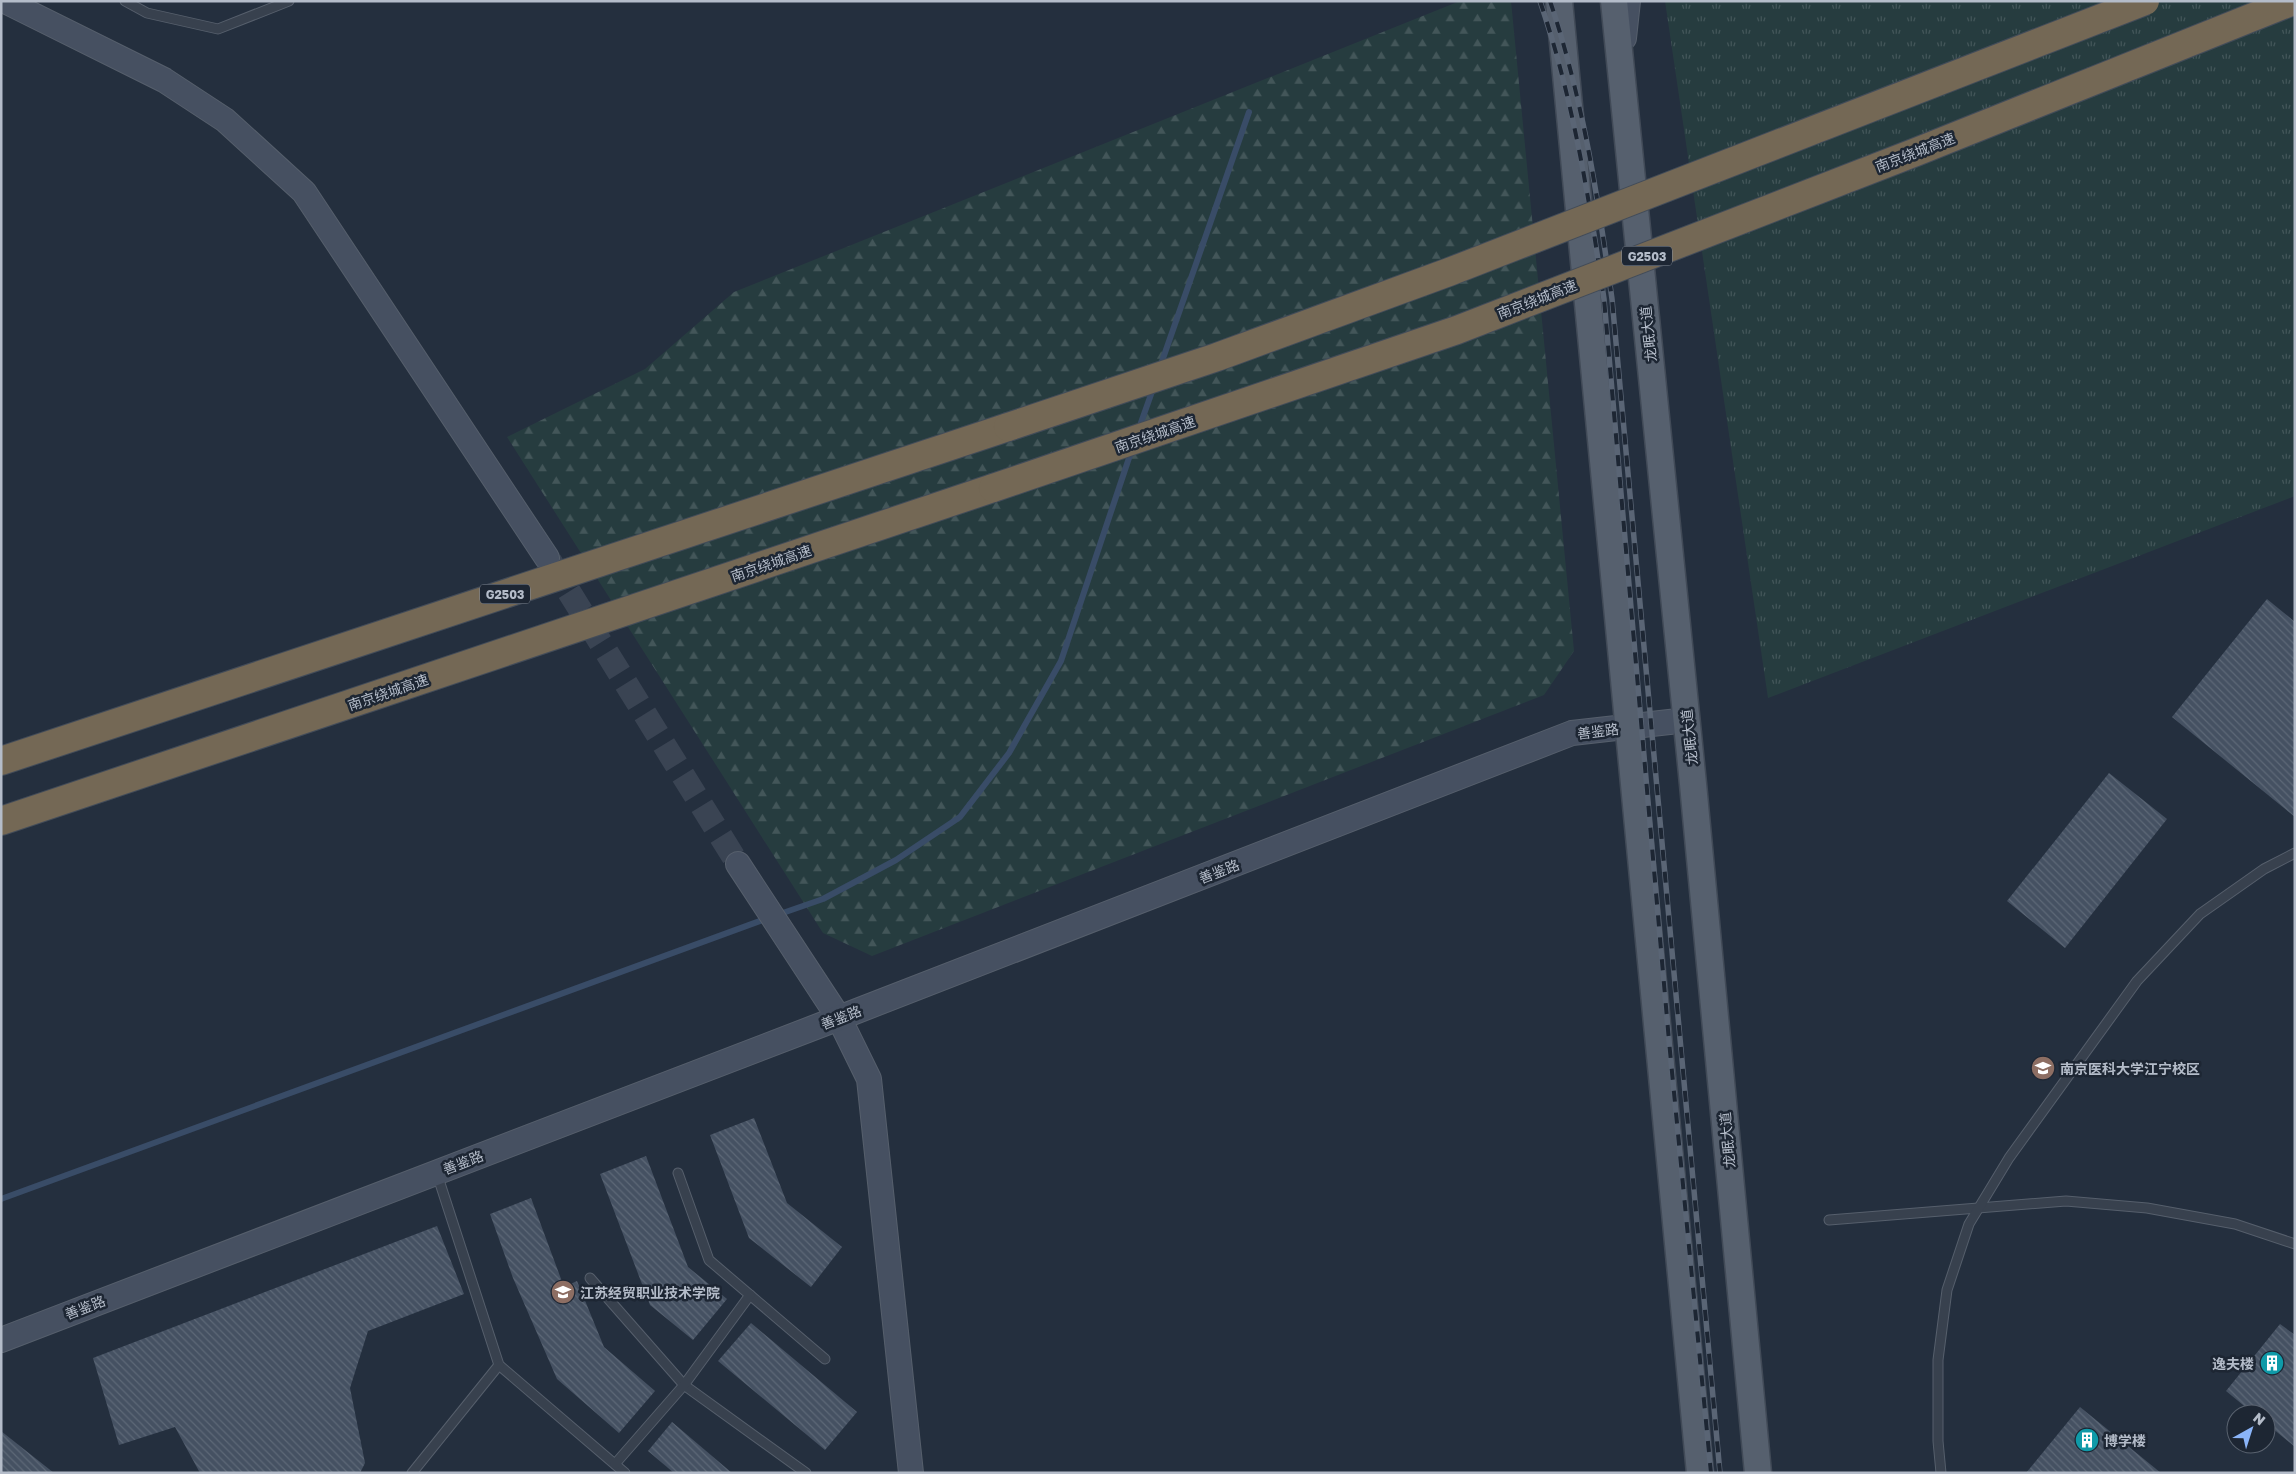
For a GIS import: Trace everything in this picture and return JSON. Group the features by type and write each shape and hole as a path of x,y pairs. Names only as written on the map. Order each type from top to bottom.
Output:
{"highway":[{"name":"G2503","path":"1,761 1217,357 1439,275 2145,1"},
{"name":"南京绕城高速","path":"1,821 1457,330 1925,148 2293,1"}],"main road":[{"path":"1559,1 1700,1473"},
{"name":"龙眠大道","path":"1614,1 1687,720 1758,1473"}],"street":[{"path":"5,1 164,80 225,120 304,192 547,558"},
{"path":"1621,70 1628,1"},
{"name":"善鉴路","path":"1,1340 839,1018 1572,733 1687,720"},
{"path":"738,864 839,1018 869,1079 911,1473"}],"lane":[{"path":"125,1 147,13 218,29 289,1"},
{"path":"1941,1473 1938,1441 1938,1360 1947,1290 1969,1224 2010,1158 2137,981 2200,914 2264,869 2295,853"},
{"path":"436,1172 499,1365 625,1473"},
{"path":"678,1173 709,1260 825,1359"},
{"path":"1829,1220 2066,1201 2147,1208 2235,1224 2295,1244"},
{"path":"590,1278 684,1385 806,1473"},
{"path":"615,1464 684,1385 750,1295"},
{"path":"412,1473 499,1365"}],"green space":[{"path":"1460,1 1511,1 1574,651 1544,695 872,956 823,933 507,437 645,369 734,292"},
{"path":"1665,1 2295,1 2295,496 1768,698"}],"building":[{"path":"2267,599 2295,622 2295,817 2172,717"},
{"path":"2109,773 2167,819 2065,948 2007,901"},
{"path":"754,1118 787,1203 842,1247 811,1287 749,1238 710,1135"},
{"path":"646,1156 688,1267 727,1299 693,1340 650,1305 600,1174"},
{"path":"531,1198 564,1287 577,1281 604,1347 655,1391 619,1433 557,1379 513,1278 490,1214"},
{"path":"437,1226 464,1294 368,1331 350,1388 365,1463 360,1473 200,1473 175,1427 119,1445 93,1358"},
{"path":"751,1323 857,1412 825,1450 718,1361"},
{"name":"逸夫楼","path":"2280,1324 2295,1335 2295,1447 2276,1431 2276,1404 2242,1404 2226,1391"},
{"name":"博学楼","path":"2080,1407 2161,1473 2026,1473"},
{"path":"672,1422 732,1473 674,1473 648,1451"},
{"path":"1,1431 54,1473 1,1473"}],"waterway":[{"path":"1160,367 1249,112"},
{"path":"1138,431 1154,386"},
{"path":"777,915 823,899 896,860 960,817 1009,753 1061,661 1132,449"},
{"path":"1,1199 768,918"}],"tunnel":[{"path":"550,561 738,864"}],"railway":[{"path":"1540,1 1562,74 1579,148 1604,299 1669,1041 1711,1473"},
{"path":"1550,1 1572,75 1588,149 1612,299 1720,1473"}],"place":[{"name":"南京医科大学江宁校区","path":"2043,1068"},
{"name":"江苏经贸职业技术学院","path":"563,1292"},
{"name":"逸夫楼","path":"2272,1363"},
{"name":"博学楼","path":"2087,1440"}]}
